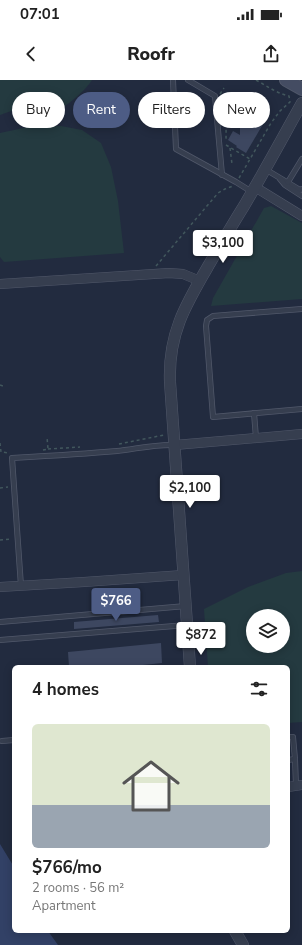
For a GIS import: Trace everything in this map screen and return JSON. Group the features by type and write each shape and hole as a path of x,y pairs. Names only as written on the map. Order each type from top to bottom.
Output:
{"main road":[{"path":"286,80 302,89"}],"street":[{"path":"190,665 170,373 172,346 180,319 200,280 302,103"},
{"path":"253,189 302,216"},
{"path":"0,284 169,272 183,274 200,280"},
{"path":"175,445 302,434"},
{"path":"0,587 183,575"},
{"path":"236,933 243,945"}],"lane":[{"path":"173,80 176,149 222,175 253,189"},
{"path":"188,80 215,96 222,175"},
{"path":"288,182 302,159"},
{"path":"265,169 302,190"},
{"path":"277,176 284,185 302,196"},
{"path":"302,309 213,316 207,320 206,326 213,417 302,409"},
{"path":"254,413 256,438"},
{"path":"21,586 12,458 175,445"},
{"path":"0,622 186,606"},
{"path":"0,640 187,625"},
{"path":"290,737 293,737 295,786"},
{"path":"2,741 12,740"},
{"path":"290,760 294,759"}],"path":[{"path":"238,178 276,116 290,102 289,96 273,91 256,80"},
{"path":"221,92 224,88"},
{"path":"226,128 226,146 250,160"},
{"path":"230,148 232,164"},
{"path":"155,273 154,268 218,193 225,188 234,185"},
{"path":"114,445 167,434"},
{"path":"47,437 48,449"},
{"path":"0,443 1,452 14,452"},
{"path":"41,450 84,447"},
{"path":"0,488 14,487"},
{"path":"0,540 18,539"}],"green space":[{"path":"0,80 92,80 82,92 73,92 73,100 65,106 65,92 12,92 12,111 0,115"},
{"path":"65,127 82,130 101,143 111,167 118,201 124,253 4,262 0,257 0,133 23,128 65,128"},
{"path":"271,206 302,223 302,299 211,306 213,298 264,208"},
{"path":"302,571 302,722 290,723 290,665 208,665 204,609 248,587 286,573"}],"water":[{"path":"0,844 12,864 12,933 49,933 58,945 0,945"}],"building":[{"path":"240,128 261,128 246,153 228,140 233,131 240,135"},
{"path":"158,615 159,622 74,629 74,622"},
{"path":"161,643 162,663 143,665 69,665 68,652"}]}
